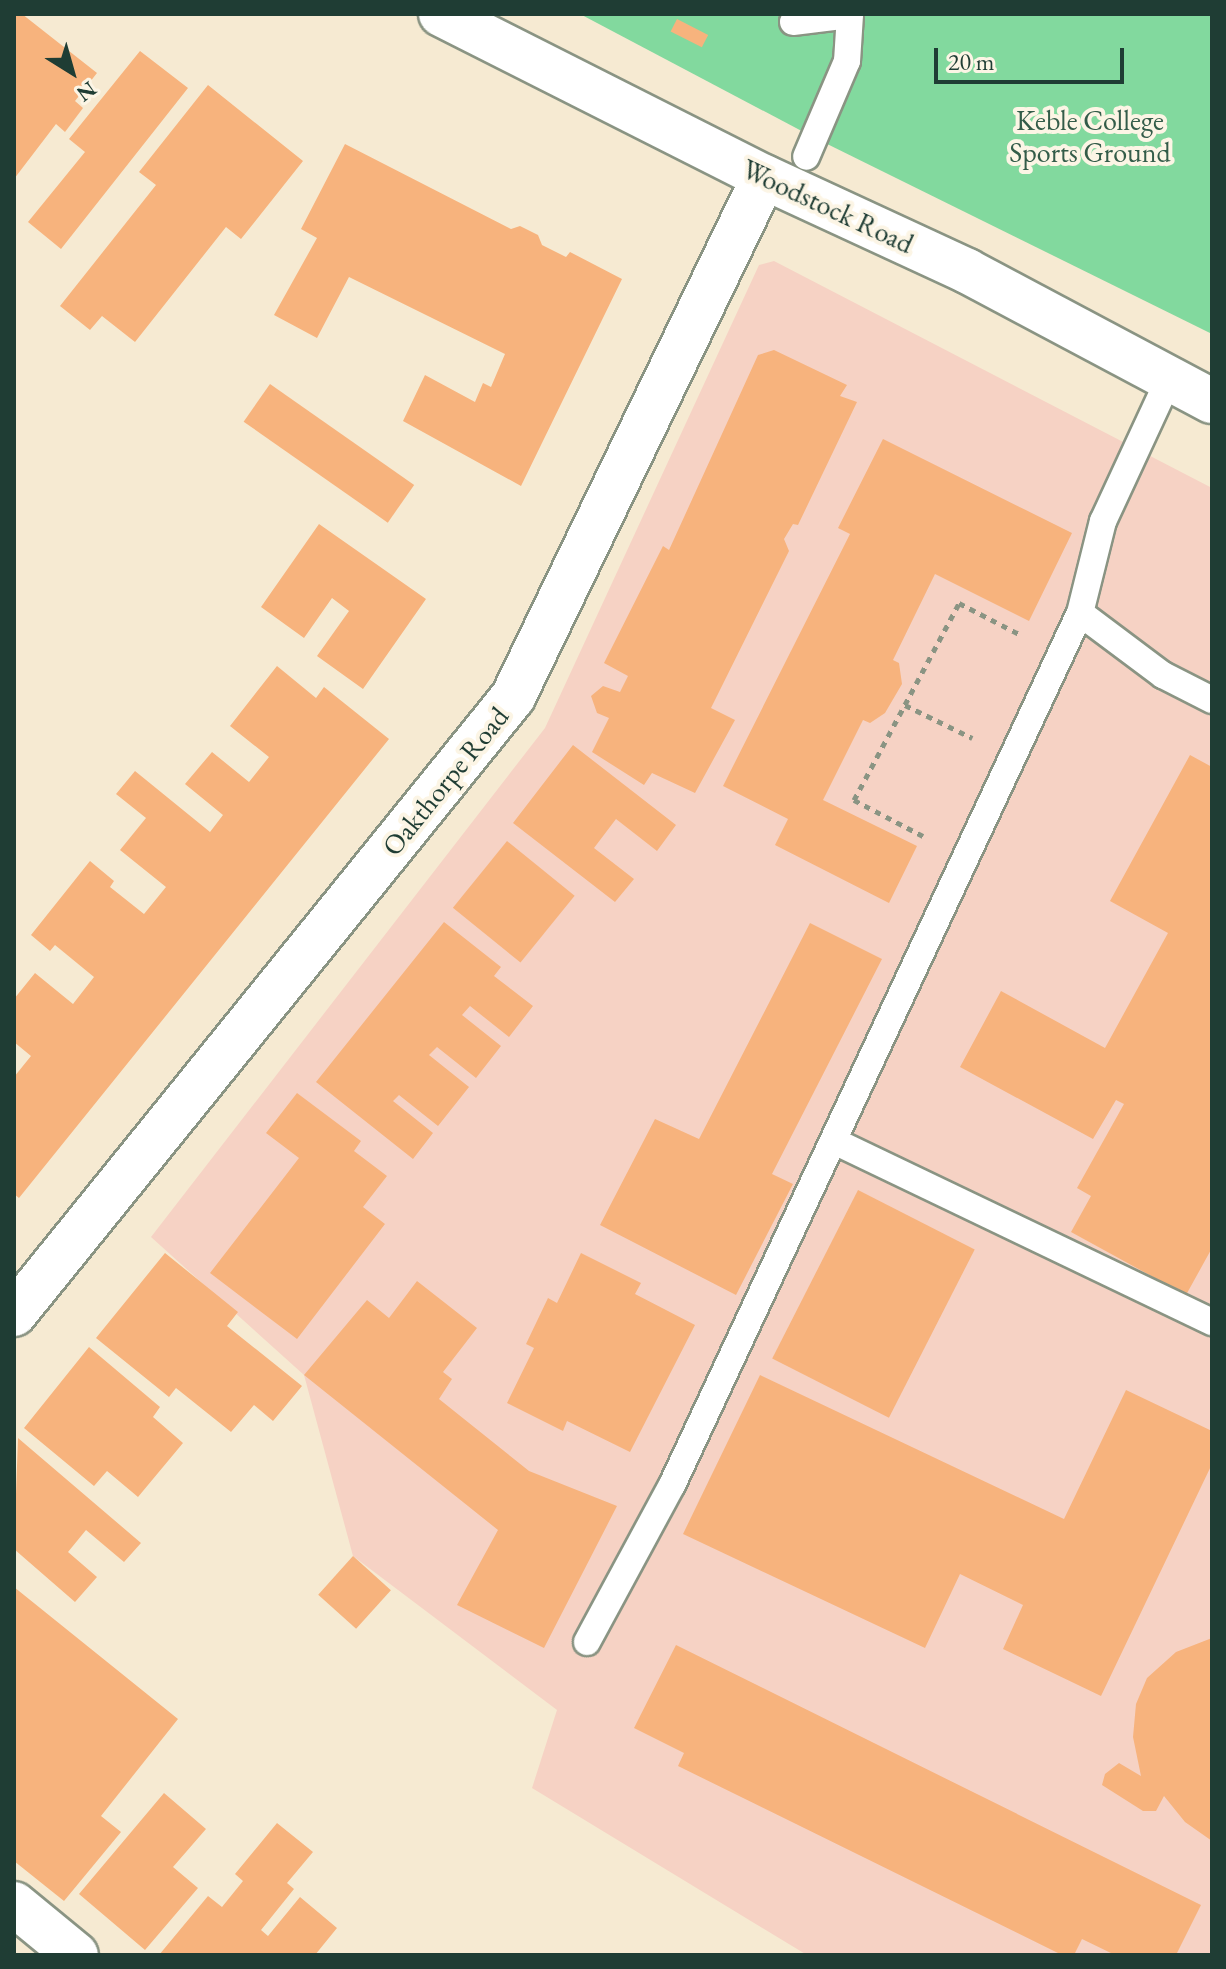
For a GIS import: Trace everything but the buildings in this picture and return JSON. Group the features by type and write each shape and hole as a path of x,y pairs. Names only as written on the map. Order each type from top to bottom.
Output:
{"street":[{"name":"Woodstock Road","path":"441,14 764,177 967,271 1212,401"},
{"name":"Oakthorpe Road","path":"14,1314 513,697 764,177"},
{"path":"14,1904 76,1955"}],"lane":[{"path":"793,22 850,15 847,61 806,157"},
{"path":"587,1642 672,1485 836,1142 1061,656 1080,613 1103,521 1169,379"},
{"path":"1080,613 1163,675 1212,700"},
{"path":"836,1142 1212,1322"}],"path":[{"path":"967,858 854,800 959,603 1061,656"},
{"path":"905,705 1013,759"}],"shaded area":[{"path":"774,261 1212,488 1212,1955 807,1955 532,1788 557,1710 353,1556 304,1375 151,1237 545,728 759,265"}],"green space":[{"name":"Keble College Sports Ground","path":"580,14 1212,14 1212,334 813,137"}]}
